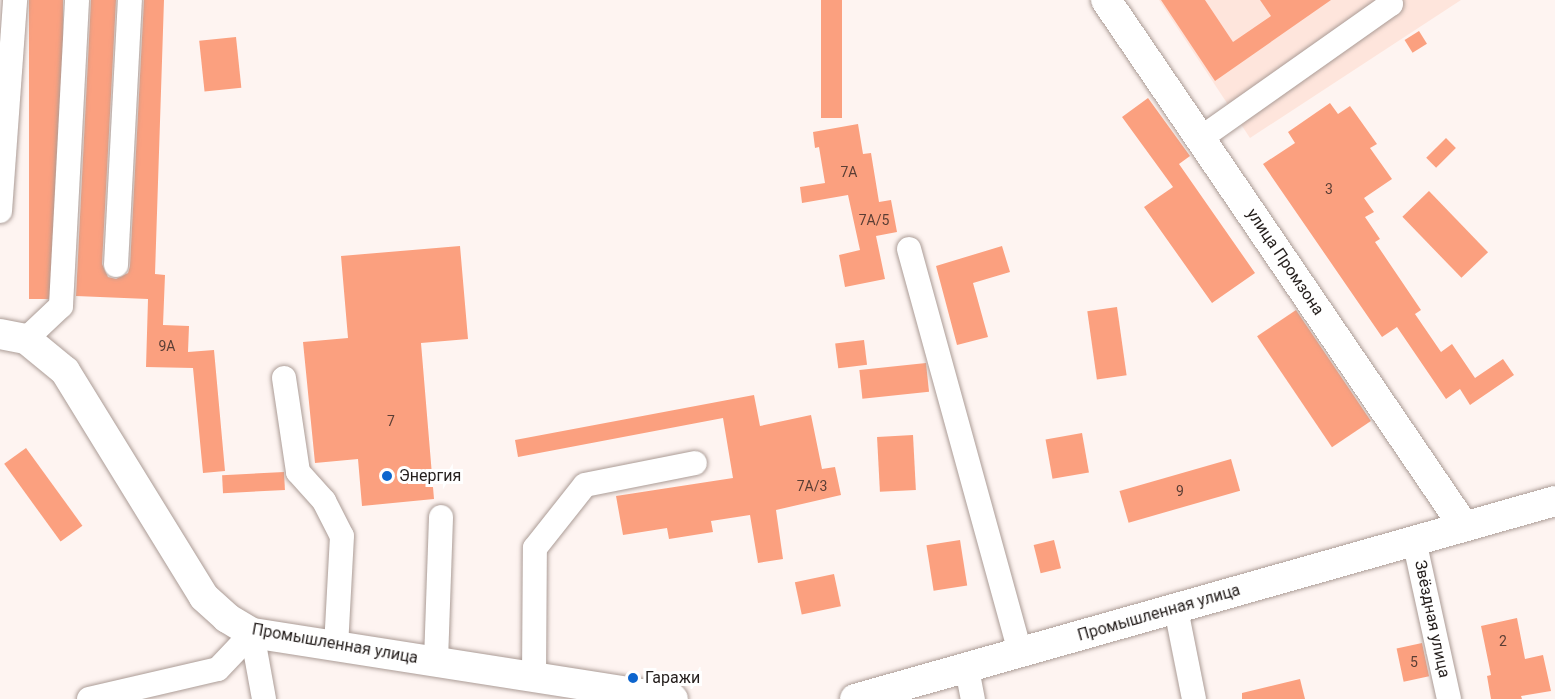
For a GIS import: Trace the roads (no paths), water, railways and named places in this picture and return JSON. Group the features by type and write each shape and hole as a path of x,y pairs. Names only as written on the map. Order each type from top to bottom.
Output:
{"main road":[{"name":"улица Промзона","path":"1106,0 1463,525"},
{"name":"Промышленная улица","path":"13,337 65,371 204,597 227,618 252,633 673,699"},
{"name":"Промышленная улица","path":"855,699 968,669 1463,525 1555,501"}],"street":[{"path":"0,211 15,0"},
{"path":"13,337 61,306 77,0"},
{"path":"116,265 130,0"},
{"path":"1201,138 1391,4 1389,0"},
{"path":"909,249 1020,653"},
{"path":"284,378 298,472 324,501 342,536 336,646"},
{"path":"534,677 535,548 585,485 694,463"},
{"path":"436,662 441,517"},
{"name":"Звёздная улица","path":"1414,540 1449,699"},
{"path":"1176,609 1194,699"},
{"path":"89,699 218,669 252,633"},
{"path":"252,633 264,699"},
{"path":"968,669 973,699"}],"place":[{"name":"Энергия","path":"387,476"},
{"name":"Гаражи","path":"633,678"}]}
